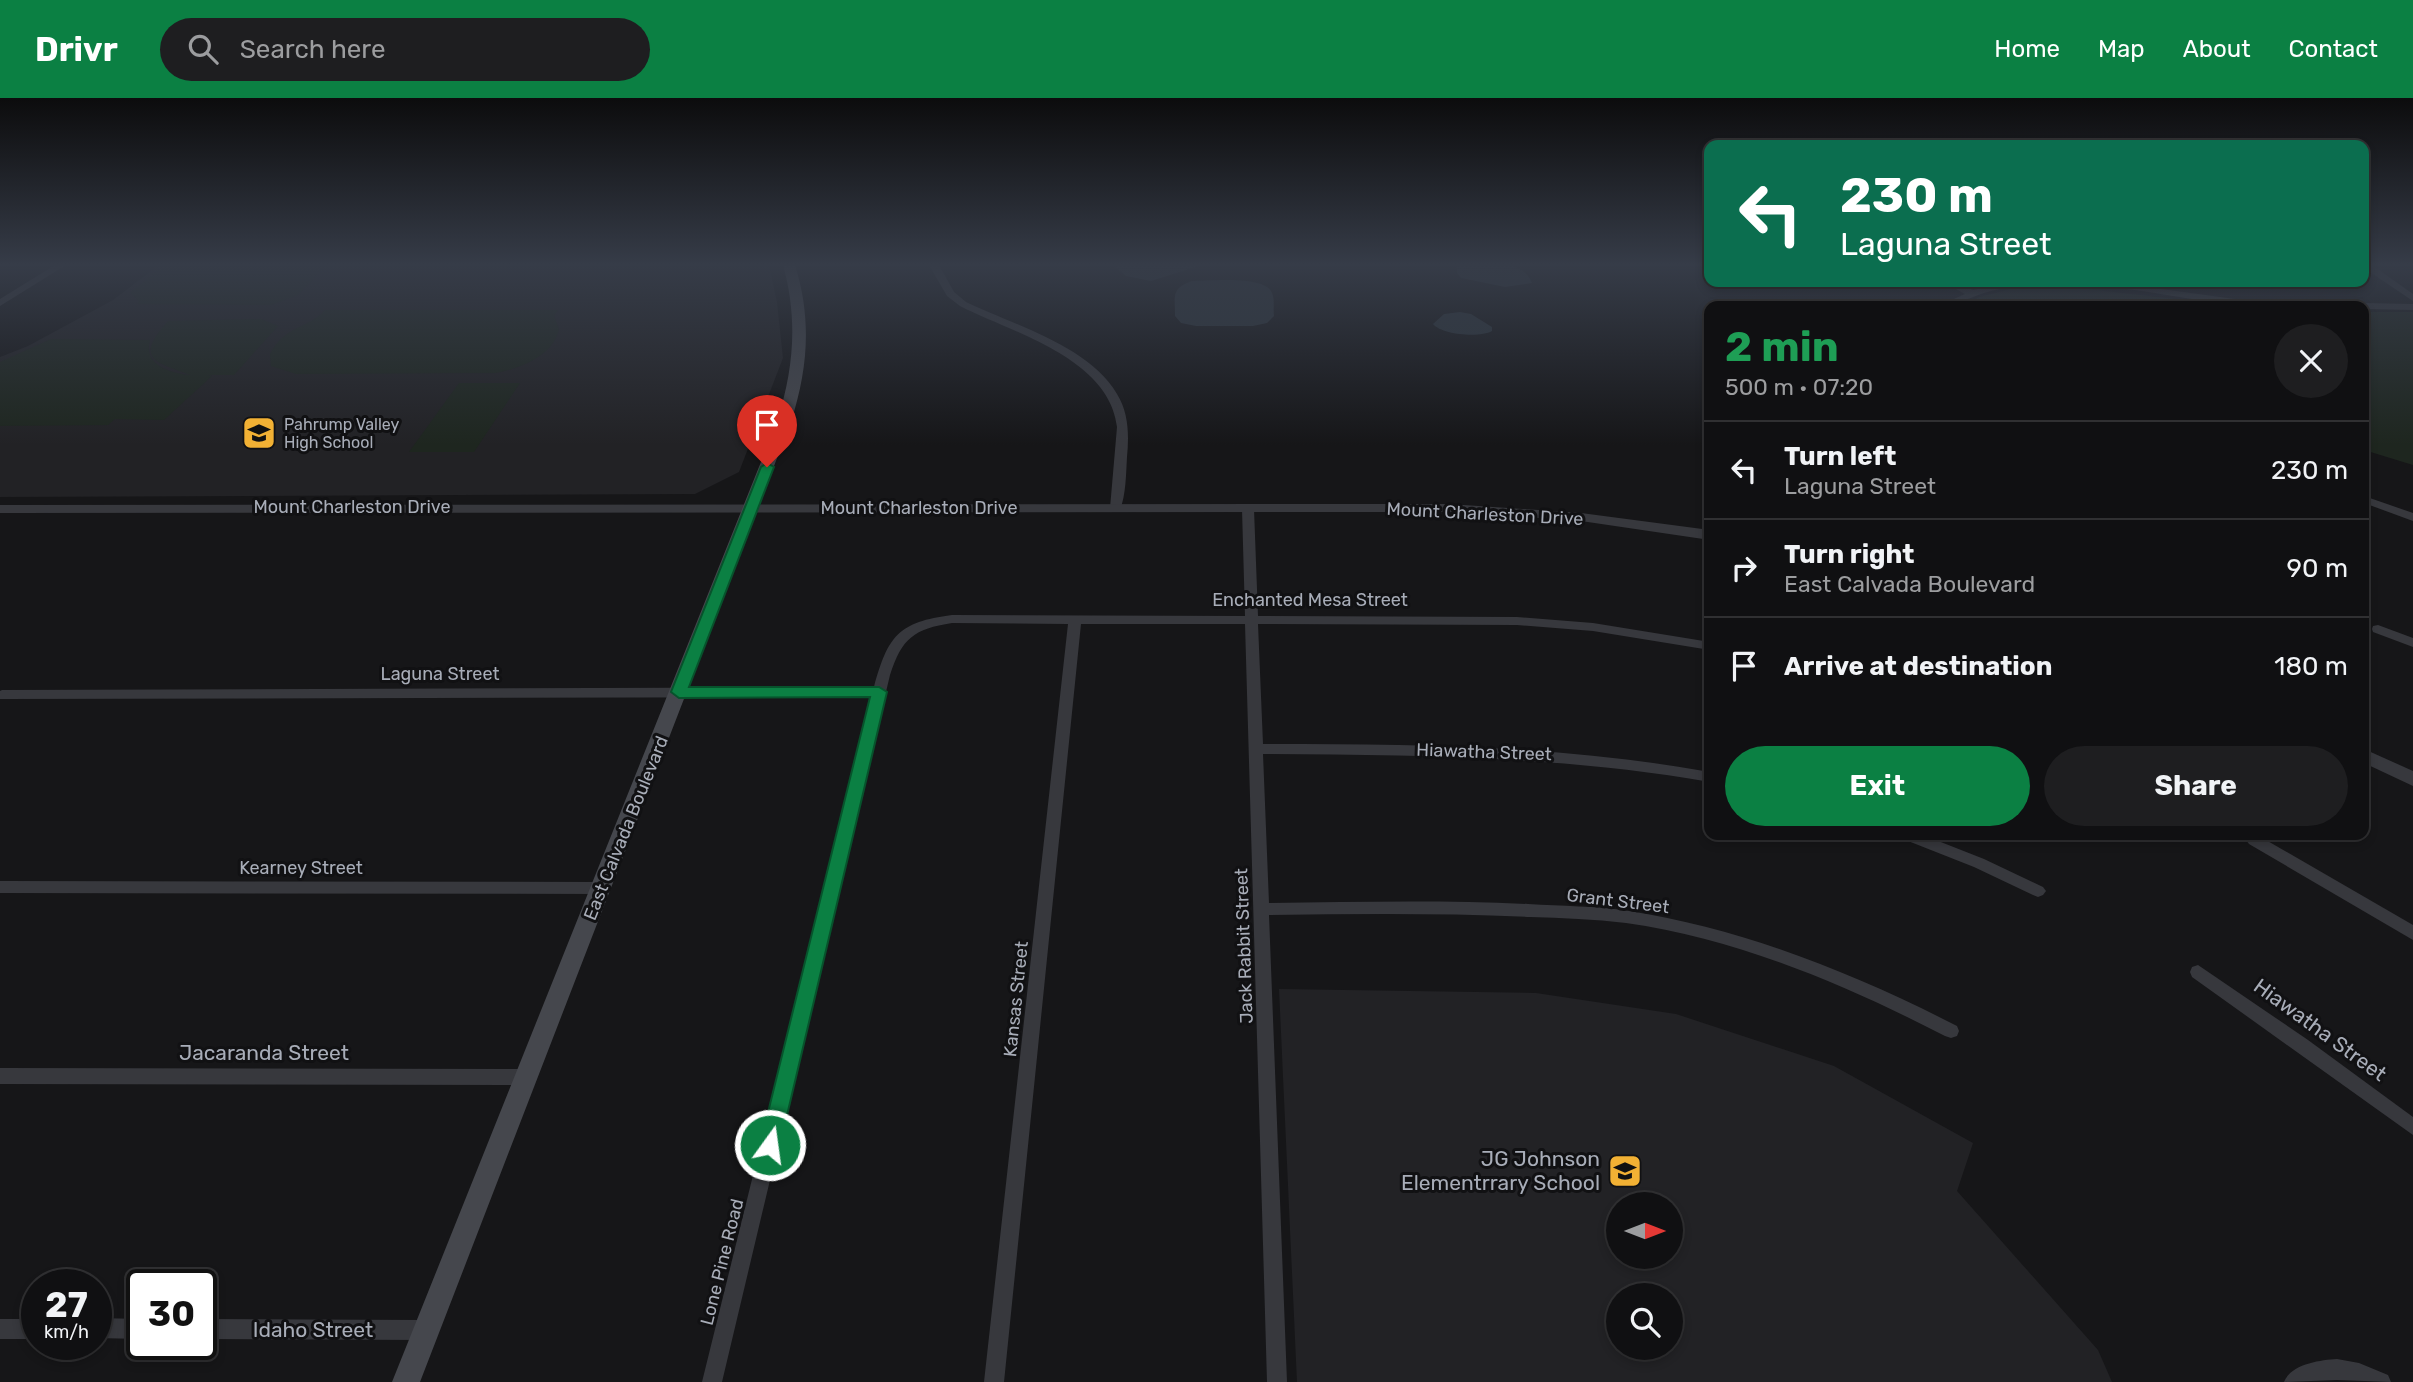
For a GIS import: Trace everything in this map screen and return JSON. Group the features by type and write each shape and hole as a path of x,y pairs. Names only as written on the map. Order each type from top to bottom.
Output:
{"main road":[{"name":"East Calvada Boulevard","path":"406,1382 785,422 799,370 799,325"}],"street":[{"path":"1007,325 1062,351 1104,383 1121,415 1116,508"},
{"path":"2369,501 2413,517"},
{"name":"Mount Charleston Drive","path":"0,509 1449,508 1519,511 1704,534"},
{"name":"Jack Rabbit Street","path":"1248,509 1278,1382"},
{"name":"Enchanted Mesa Street","path":"911,629 932,621 952,619 1517,621 1593,627 1704,645"},
{"name":"Kansas Street","path":"993,1382 1075,619"},
{"name":"Lone Pine Road","path":"712,1382 879,692 890,651 898,639 911,629"},
{"path":"2378,629 2413,643"},
{"name":"Laguna Street","path":"2,695 879,692"},
{"name":"Hiawatha Street","path":"1256,749 1532,753 1590,758 1704,776"},
{"path":"2369,757 2413,779"},
{"path":"1921,840 1979,863 2038,891"},
{"path":"2254,840 2413,933"},
{"name":"Kearney Street","path":"0,887 603,888"},
{"name":"Grant Street","path":"1262,909 1459,908 1597,914 1628,918 1717,938 1834,974 1951,1031"},
{"name":"Hiawatha Street","path":"2198,972 2273,1023 2413,1127"},
{"name":"Jacaranda Street","path":"0,1076 528,1077"},
{"path":"0,1329 21,1329"},
{"name":"Idaho Street","path":"217,1329 425,1330"},
{"path":"2294,1382 2310,1371 2347,1370 2369,1375 2381,1382"}],"shaded area":[{"name":"Pahrump Valley High School","path":"67,325 779,325 783,358 739,472 695,494 0,497 0,357 28,346"},
{"path":"165,325 278,326 234,375 208,375 212,376 164,420 115,419 108,425 0,426 0,362 51,339 150,340 150,356 154,362 167,370 190,375 159,363 154,358 151,352 152,344"},
{"path":"304,325 557,325 559,329 550,347 535,359 496,373 296,374 271,366 270,354 290,332"},
{"path":"1191,325 1258,325 1253,326"},
{"path":"1434,325 1489,325 1492,331 1461,334"},
{"path":"2369,325 2413,325 2413,465 2369,452"},
{"path":"459,383 520,383 474,452 409,452"},
{"name":"JG Johnson Elementrrary School","path":"1279,989 1536,993 1676,1014 1834,1066 1973,1143 1957,1191 2098,1350 2112,1382 1297,1382"}],"place":[{"name":"Pahrump Valley High School","path":"259,433"},
{"name":"JG Johnson Elementrrary School","path":"1625,1171"}],"route":[{"path":"767,467 679,692 879,692 770,1145"}]}
